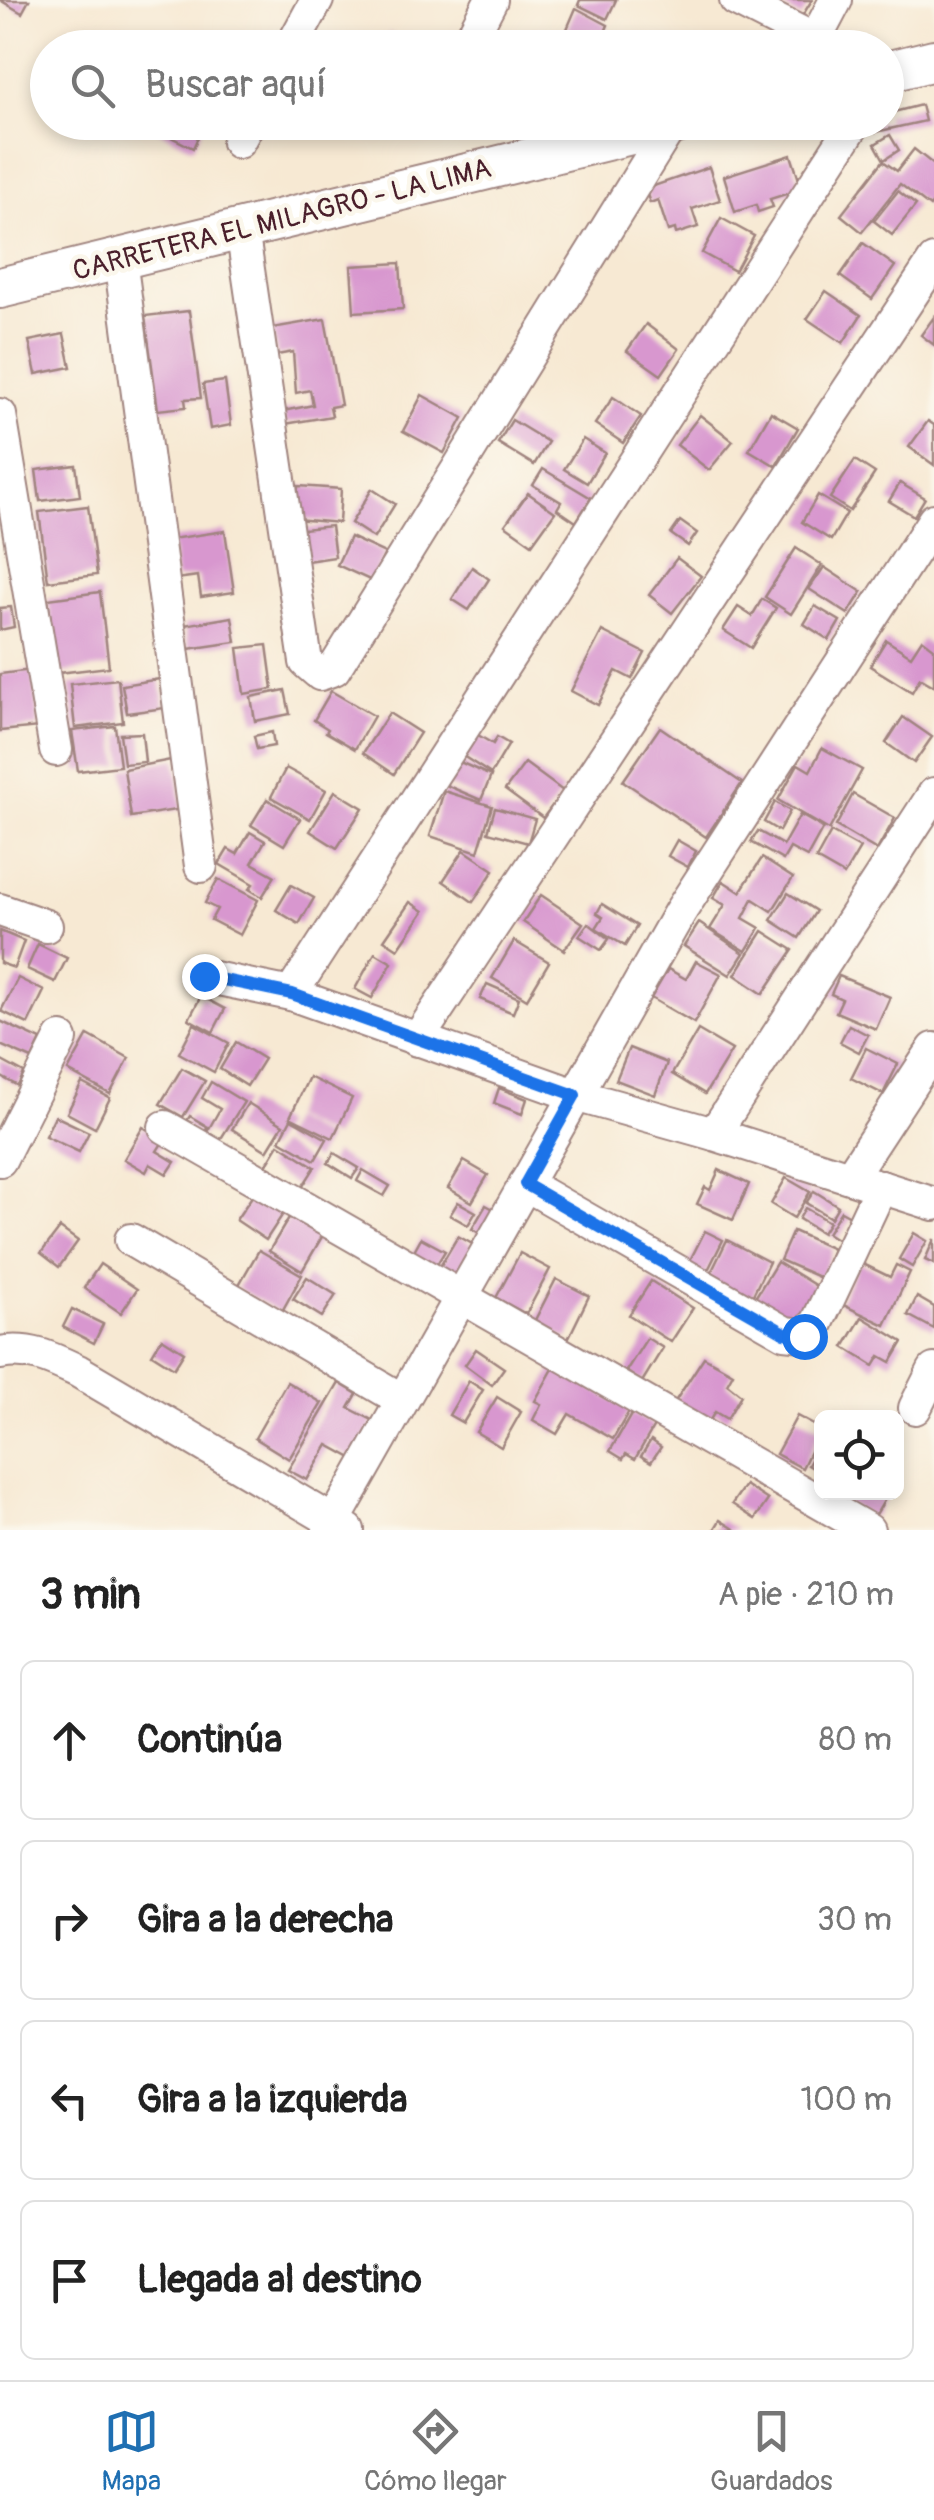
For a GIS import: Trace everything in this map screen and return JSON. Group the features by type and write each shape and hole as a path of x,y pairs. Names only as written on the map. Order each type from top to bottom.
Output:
{"main road":[{"path":"904,68 934,60"},
{"name":"CARRETERA EL MILAGRO - LA LIMA","path":"0,288 609,140"}],"street":[{"path":"301,30 317,0"},
{"path":"475,30 491,0"},
{"path":"736,0 791,30"},
{"path":"822,30 836,0"},
{"path":"242,229 306,662 320,674 334,669 665,140"},
{"path":"292,994 843,140"},
{"path":"120,259 201,866"},
{"path":"417,1040 934,261"},
{"path":"0,414 56,750"},
{"path":"0,1353 34,1353 78,1371 337,1527 402,1400 680,912 934,520"},
{"path":"714,1134 934,794"},
{"path":"0,910 46,926"},
{"path":"204,976 292,994 575,1095 714,1134 934,1204"},
{"path":"0,1160 61,1039"},
{"path":"850,1177 934,1049"},
{"path":"165,1127 868,1530"},
{"path":"525,1184 785,1333 804,1336 817,1323 881,1187"},
{"path":"131,1240 402,1400"},
{"path":"915,1408 934,1370"}],"building":[{"path":"0,0 29,0 22,13"},
{"path":"580,0 616,0 607,19 578,5"},
{"path":"772,0 812,0 801,18"},
{"path":"576,8 608,25 606,30 567,29"},
{"path":"921,105 925,121 904,126 904,109"},
{"path":"177,140 197,140 193,148"},
{"path":"893,140 899,150 884,160 875,144"},
{"path":"914,149 934,165 934,202 930,207 900,184 862,232 841,215 883,161 897,171"},
{"path":"791,155 802,189 770,199 773,207 758,212 756,205 735,212 724,176"},
{"path":"709,167 720,200 692,209 698,227 676,234 675,229 668,231 658,200 650,203 645,189"},
{"path":"898,191 916,205 892,235 874,221"},
{"path":"721,218 754,236 735,271 702,253"},
{"path":"863,243 895,266 872,299 840,276"},
{"path":"400,263 403,309 354,312 351,266"},
{"path":"826,291 861,315 843,343 807,319"},
{"path":"189,311 201,398 185,399 186,407 158,410 145,316"},
{"path":"934,317 934,345 921,335"},
{"path":"325,319 341,405 330,407 332,416 285,424 283,411 313,405 310,390 296,393 293,352 277,355 272,328"},
{"path":"646,324 679,349 661,375 627,351"},
{"path":"64,334 71,367 36,374 29,341"},
{"path":"225,381 231,425 210,429 203,384"},
{"path":"422,395 463,418 444,453 403,431"},
{"path":"613,397 641,416 623,443 595,424"},
{"path":"771,412 798,428 776,466 749,450"},
{"path":"700,415 733,441 709,470 677,445"},
{"path":"512,420 548,442 534,465 498,443"},
{"path":"928,421 934,425 934,465 909,447"},
{"path":"583,439 605,453 587,483 564,469"},
{"path":"855,460 875,473 850,511 830,498"},
{"path":"76,465 80,496 40,501 36,470"},
{"path":"543,469 591,498 576,522 557,509 561,502 533,485"},
{"path":"900,483 925,498 914,516 889,501"},
{"path":"298,486 341,489 339,523 296,519"},
{"path":"372,489 395,504 374,538 351,523"},
{"path":"528,493 555,512 532,544 505,525"},
{"path":"818,495 847,513 831,540 802,522"},
{"path":"88,506 97,575 48,581 39,512"},
{"path":"680,521 697,533 688,546 671,534"},
{"path":"331,526 335,557 306,561 302,529"},
{"path":"225,531 234,592 201,597 198,576 176,579 171,539"},
{"path":"350,537 385,553 372,581 337,565"},
{"path":"796,548 822,565 791,614 765,597"},
{"path":"677,558 701,576 672,613 649,595"},
{"path":"472,567 489,579 469,610 452,599"},
{"path":"824,567 862,592 848,614 809,589"},
{"path":"100,592 109,667 58,673 48,599"},
{"path":"762,599 776,608 751,648 723,630 738,607 752,616"},
{"path":"815,606 840,621 829,640 804,624"},
{"path":"11,607 14,627 0,630 0,608"},
{"path":"232,617 236,642 188,649 184,625"},
{"path":"602,631 645,653 632,679 616,671 598,705 571,691"},
{"path":"922,639 934,648 934,686 920,678 912,692 870,666 886,640 911,656"},
{"path":"267,645 273,689 244,694 238,648"},
{"path":"32,670 39,727 0,731 0,674"},
{"path":"118,679 123,722 75,728 70,684"},
{"path":"160,679 165,708 127,713 122,685"},
{"path":"285,690 290,714 255,721 251,697"},
{"path":"331,691 374,716 355,749 314,720"},
{"path":"389,713 420,733 394,774 363,753"},
{"path":"903,717 932,737 914,763 886,743"},
{"path":"115,726 120,766 78,771 72,731"},
{"path":"660,727 742,783 706,837 623,781"},
{"path":"272,732 274,746 257,749 254,736"},
{"path":"473,732 493,744 497,737 509,744 491,774 460,754"},
{"path":"142,733 145,762 124,764 120,734"},
{"path":"822,748 862,770 829,830 778,800 798,764 810,771"},
{"path":"451,758 491,776 481,800 441,783"},
{"path":"176,759 182,809 131,817 124,769"},
{"path":"525,763 563,791 543,818 505,790"},
{"path":"286,768 326,790 310,819 271,797"},
{"path":"335,791 363,808 337,848 310,831"},
{"path":"444,791 492,806 478,852 430,836"},
{"path":"853,794 895,818 877,850 836,826"},
{"path":"267,799 300,819 284,845 251,825"},
{"path":"775,802 790,811 779,831 764,822"},
{"path":"495,808 535,819 528,843 488,832"},
{"path":"800,815 823,828 807,857 790,848 783,860 751,842 758,831 783,845"},
{"path":"250,832 265,841 252,863 275,876 262,897 249,889 253,884 219,864 228,849 237,854"},
{"path":"831,832 860,848 844,875 816,859"},
{"path":"677,840 696,851 688,867 668,856"},
{"path":"464,850 494,870 473,902 443,881"},
{"path":"762,858 793,878 772,911 753,899 743,918 760,928 746,951 710,929 725,905 713,898 723,881 740,892"},
{"path":"218,879 258,900 240,935 211,920 217,909 205,903"},
{"path":"291,885 314,898 299,924 276,910"},
{"path":"788,893 816,911 799,938 771,920"},
{"path":"541,895 583,923 564,950 523,922"},
{"path":"410,902 424,911 398,949 384,940"},
{"path":"602,904 637,926 625,946 596,928 603,917 597,913"},
{"path":"588,923 609,939 601,950 579,936"},
{"path":"699,923 744,953 730,975 684,946"},
{"path":"0,931 24,941 14,968 0,963"},
{"path":"763,931 793,950 763,994 735,975"},
{"path":"514,941 549,962 527,999 492,978"},
{"path":"38,944 67,958 55,982 27,969"},
{"path":"375,953 392,963 372,998 355,989"},
{"path":"696,961 721,974 694,1023 651,998 668,969 686,979"},
{"path":"839,976 890,997 876,1029 836,1012 842,999 831,994"},
{"path":"18,978 44,991 28,1024 1,1011"},
{"path":"487,984 519,998 513,1013 480,999"},
{"path":"201,996 225,1009 213,1032 189,1019"},
{"path":"0,1021 41,1040 32,1059 0,1045"},
{"path":"194,1024 229,1043 214,1072 179,1053"},
{"path":"849,1025 868,1035 859,1052 840,1042"},
{"path":"698,1030 732,1050 705,1094 672,1074"},
{"path":"88,1035 129,1058 110,1094 68,1071"},
{"path":"236,1042 264,1059 247,1086 220,1069"},
{"path":"629,1048 667,1063 655,1095 616,1080"},
{"path":"866,1048 898,1064 883,1094 851,1078"},
{"path":"0,1060 24,1073 18,1086 0,1076"},
{"path":"182,1068 205,1081 183,1117 160,1104"},
{"path":"309,1077 352,1098 333,1138 290,1117"},
{"path":"211,1082 244,1102 220,1140 207,1132 220,1109 202,1098"},
{"path":"82,1083 110,1098 95,1128 67,1113"},
{"path":"499,1088 527,1099 522,1114 494,1103"},
{"path":"248,1103 283,1125 267,1151 232,1129"},
{"path":"55,1116 89,1132 79,1152 45,1136"},
{"path":"190,1116 208,1127 202,1136 184,1125"},
{"path":"291,1119 327,1139 315,1160 280,1140"},
{"path":"143,1127 164,1140 157,1151 175,1162 167,1174 150,1164 146,1172 124,1159"},
{"path":"279,1144 315,1167 301,1189 265,1167"},
{"path":"334,1153 359,1168 352,1178 328,1163"},
{"path":"464,1161 488,1175 472,1202 448,1188"},
{"path":"363,1170 390,1186 384,1196 357,1181"},
{"path":"719,1170 749,1184 733,1220 697,1204 705,1187 710,1190"},
{"path":"786,1178 810,1192 794,1218 771,1204"},
{"path":"814,1191 838,1206 831,1218 806,1203"},
{"path":"255,1192 285,1211 266,1240 236,1220"},
{"path":"458,1202 476,1212 468,1225 450,1215"},
{"path":"486,1205 497,1211 483,1235 472,1229"},
{"path":"805,1208 829,1222 822,1233 799,1219"},
{"path":"293,1211 326,1230 302,1271 269,1251"},
{"path":"841,1211 852,1217 838,1240 827,1233"},
{"path":"60,1228 78,1241 59,1267 41,1253"},
{"path":"705,1231 723,1240 705,1276 687,1266"},
{"path":"793,1231 833,1249 821,1278 780,1260"},
{"path":"914,1233 927,1241 912,1267 899,1259"},
{"path":"458,1236 474,1245 454,1279 438,1270"},
{"path":"421,1238 445,1251 434,1269 411,1256"},
{"path":"934,1239 934,1264 925,1260"},
{"path":"727,1240 769,1262 749,1303 707,1281"},
{"path":"259,1250 302,1275 281,1313 237,1288"},
{"path":"520,1253 550,1269 526,1314 496,1298"},
{"path":"777,1262 821,1289 797,1328 753,1301"},
{"path":"859,1262 890,1277 896,1265 910,1272 885,1325 839,1303"},
{"path":"100,1264 137,1289 121,1313 84,1288"},
{"path":"307,1277 336,1295 322,1317 293,1299"},
{"path":"556,1279 589,1296 568,1339 534,1322"},
{"path":"651,1281 693,1308 671,1342 629,1315"},
{"path":"917,1297 934,1307 934,1329 908,1315"},
{"path":"72,1309 103,1324 94,1343 63,1327"},
{"path":"862,1317 903,1342 891,1362 880,1356 874,1366 844,1347"},
{"path":"162,1338 184,1352 174,1368 152,1354"},
{"path":"647,1338 663,1348 642,1382 626,1371"},
{"path":"476,1349 504,1368 492,1385 465,1365"},
{"path":"704,1357 733,1373 727,1384 741,1395 727,1419 715,1412 708,1423 674,1403"},
{"path":"554,1367 630,1410 613,1439 569,1414 557,1434 533,1420 541,1404 535,1401"},
{"path":"469,1381 483,1390 463,1423 449,1415"},
{"path":"287,1382 322,1403 289,1459 255,1438"},
{"path":"339,1383 357,1394 349,1408 374,1421 354,1459 328,1445 307,1480 288,1470"},
{"path":"497,1397 521,1412 501,1447 476,1432"},
{"path":"632,1413 654,1426 635,1459 626,1454 623,1459 610,1451"},
{"path":"797,1416 814,1425 814,1443 802,1468 776,1454"},
{"path":"651,1440 661,1447 651,1462 641,1456"},
{"path":"745,1485 768,1500 755,1519 732,1504"},
{"path":"842,1500 884,1500 874,1518"},
{"path":"720,1520 736,1530 714,1530"}],"route":[{"path":"204,976 292,994 575,1095 525,1184 785,1333 804,1336"}]}
